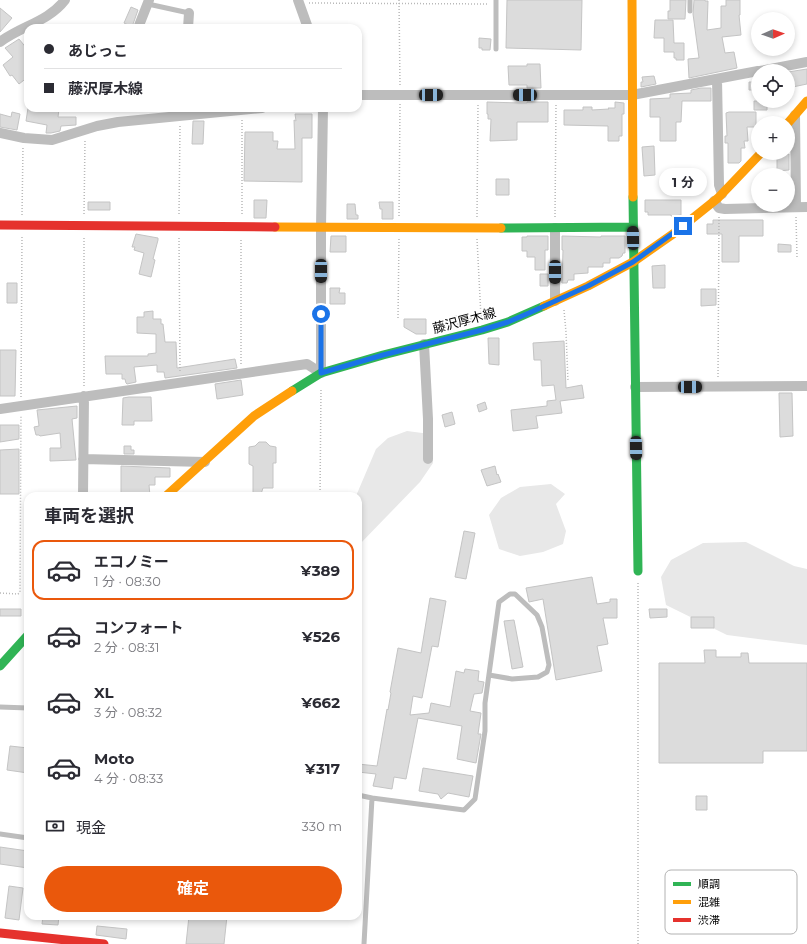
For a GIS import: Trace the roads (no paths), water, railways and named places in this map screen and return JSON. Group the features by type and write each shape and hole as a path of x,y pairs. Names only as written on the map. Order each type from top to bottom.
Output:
{"street":[{"path":"35,24 53,12 65,0"},
{"path":"632,0 633,262 638,571"},
{"path":"139,24 146,1"},
{"path":"299,2 307,24"},
{"path":"188,24 189,13"},
{"path":"0,42 24,30"},
{"path":"795,64 807,62"},
{"path":"362,95 632,95 751,73"},
{"path":"717,79 719,185 722,194"},
{"path":"796,207 795,115 807,101"},
{"path":"154,119 155,112"},
{"path":"0,133 24,138 52,140 97,126 118,122 154,119 180,112"},
{"path":"321,373 323,112"},
{"name":"藤沢厚木線","path":"171,492 254,416 276,400 321,373 508,322 558,299 633,262 716,205 722,194 754,160"},
{"path":"716,205 807,207"},
{"path":"0,225 400,228 633,227"},
{"path":"555,228 558,299"},
{"path":"424,344 428,419 428,459"},
{"path":"0,409 307,364 321,373"},
{"path":"635,387 807,386"},
{"path":"83,492 84,396"},
{"path":"84,459 205,462"},
{"path":"0,666 24,639"},
{"path":"0,932 104,944"}],"lane":[{"path":"690,0 690,11"},
{"path":"146,1 189,13"},
{"path":"496,2 496,49"},
{"path":"362,796 464,810 475,799 485,731 485,703 499,602 510,594 515,594 537,615 542,627 549,665 547,672 538,677 512,679 489,675"},
{"path":"0,707 24,708"},
{"path":"364,944 372,798"},
{"path":"0,834 24,837"}]}
